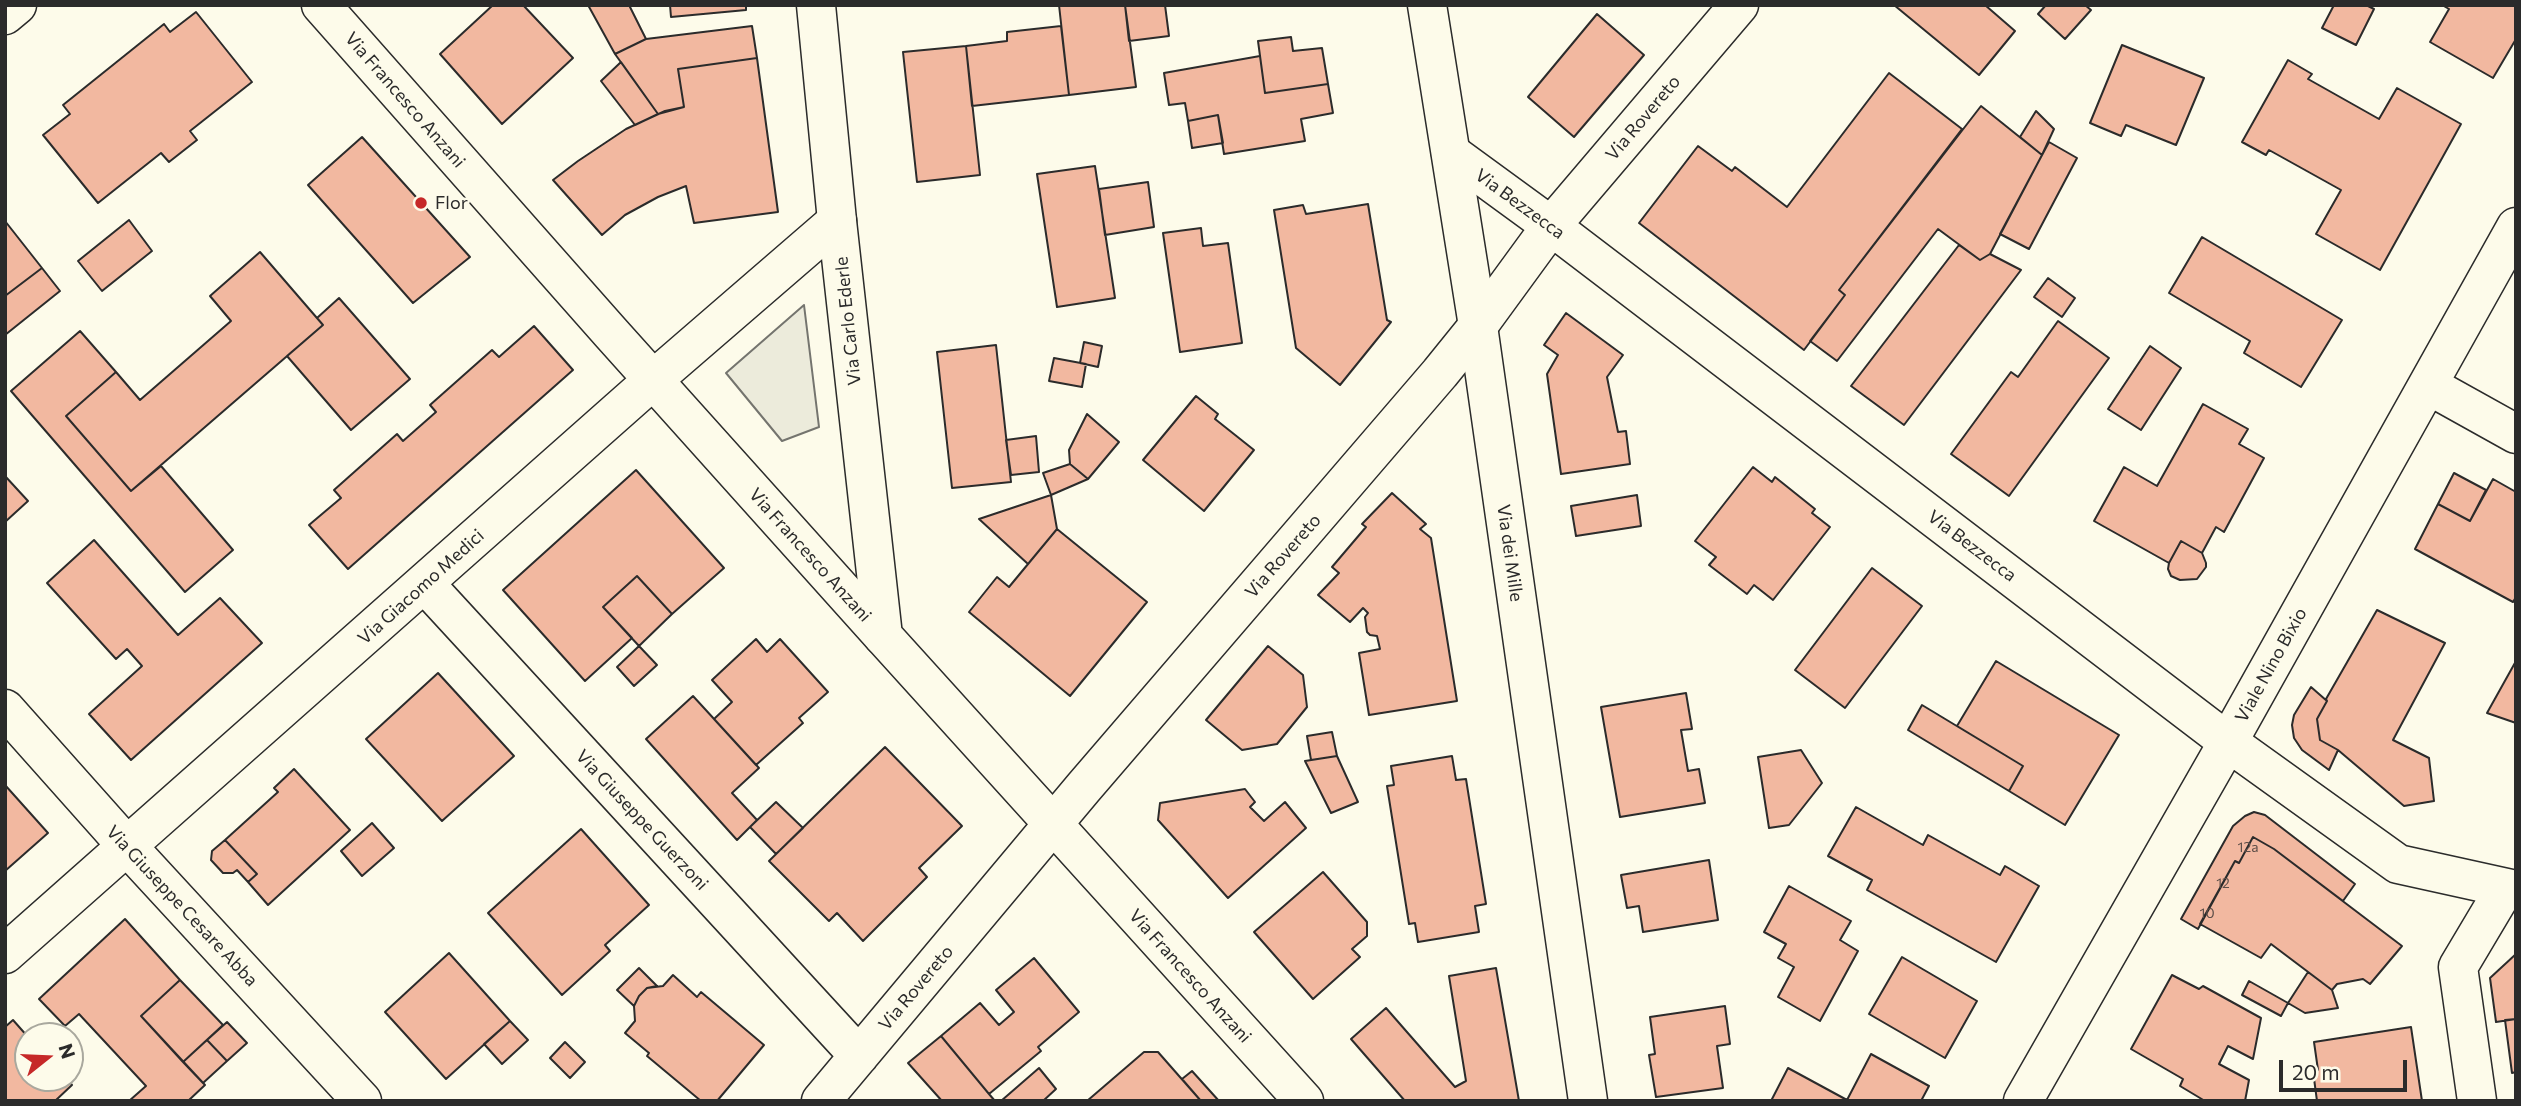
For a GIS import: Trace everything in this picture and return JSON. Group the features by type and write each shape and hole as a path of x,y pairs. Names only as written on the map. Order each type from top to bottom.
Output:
{"street":[{"path":"5,15 17,5"},
{"name":"Via Francesco Anzani","path":"321,5 653,380 1304,1101"},
{"name":"Via Carlo Ederle","path":"816,5 883,636"},
{"name":"Via dei Mille","path":"1427,5 1478,326 1588,1101"},
{"name":"Via Rovereto","path":"821,1101 1478,326 1551,226 1739,5"},
{"name":"Via Bezzecca","path":"1451,153 1551,226 2228,742 2398,864 2511,889"},
{"name":"Via Giacomo Medici","path":"5,954 653,380 837,221"},
{"name":"Viale Nino Bixio","path":"2023,1101 2228,742 2516,227"},
{"path":"2428,385 2516,434"},
{"name":"Via Giuseppe Guerzoni","path":"425,583 859,1056"},
{"name":"Via Giuseppe Cesare Abba","path":"5,709 362,1101"},
{"path":"2477,1101 2458,967 2511,889"}],"shaded area":[{"path":"804,305 819,427 782,441 726,373"}],"building":[{"path":"493,5 523,5 573,58 502,124 440,54"},
{"path":"588,5 629,5 646,39 615,54"},
{"path":"670,5 746,5 746,10 671,17"},
{"path":"1059,5 1125,5 1136,87 1069,95"},
{"path":"1125,5 1165,5 1169,36 1129,41"},
{"path":"1894,5 1985,5 2015,31 1979,75"},
{"path":"2046,5 2085,5 2091,10 2065,39 2038,14"},
{"path":"2334,5 2366,5 2374,9 2356,45 2322,28"},
{"path":"2442,5 2516,5 2516,39 2493,78 2430,42 2449,9"},
{"path":"196,12 252,82 190,131 197,140 169,162 161,153 98,203 43,135 70,114 63,105 164,24 170,32"},
{"path":"1597,14 1644,55 1574,137 1528,97"},
{"path":"752,26 757,58 678,69 684,107 658,114 615,54 646,39"},
{"path":"1061,26 1069,95 972,106 966,46 1007,41 1007,32"},
{"path":"1291,37 1293,51 1322,48 1328,84 1265,93 1258,41"},
{"path":"2122,45 2204,78 2176,145 2126,125 2121,136 2090,123"},
{"path":"966,46 980,175 917,182 903,52"},
{"path":"1260,56 1265,93 1328,84 1333,113 1301,119 1305,141 1224,154 1218,115 1188,121 1185,103 1169,105 1164,73"},
{"path":"757,58 778,212 694,223 686,186 625,215 602,235 553,180 626,129 665,111 684,107 678,69"},
{"path":"2288,60 2312,74 2308,79 2379,119 2397,88 2461,124 2380,270 2316,234 2341,190 2269,150 2266,155 2242,142"},
{"path":"621,62 658,114 635,125 601,81"},
{"path":"1889,73 1962,129 1839,290 1845,295 1804,350 1639,223 1698,146 1732,171 1735,167 1787,207"},
{"path":"1981,106 2042,155 1990,254 1980,260 1938,229 1837,361 1810,341 1845,295 1839,290"},
{"path":"2036,111 2054,129 2042,155 2020,137"},
{"path":"1218,115 1223,143 1192,148 1188,121"},
{"path":"362,137 470,257 413,303 308,185"},
{"path":"2049,142 2077,158 2029,249 2000,234"},
{"path":"1095,166 1115,298 1057,307 1037,174"},
{"path":"1148,182 1154,227 1105,235 1099,189"},
{"path":"1368,204 1387,320 1391,322 1340,385 1296,348 1274,210 1303,205 1306,214"},
{"path":"129,220 152,251 102,291 78,261"},
{"path":"5,221 42,268 5,296"},
{"path":"1201,228 1203,246 1228,243 1242,343 1180,352 1163,233"},
{"path":"2202,237 2342,320 2301,387 2244,353 2250,341 2169,293"},
{"path":"1959,245 1980,260 1990,254 2021,270 1904,425 1851,386"},
{"path":"260,252 323,325 131,491 66,416 116,372 140,400 231,321 210,296"},
{"path":"42,268 60,291 5,335 5,296"},
{"path":"2048,278 2075,298 2062,317 2034,297"},
{"path":"339,298 410,379 351,430 287,356 323,325 317,318"},
{"path":"1566,313 1623,355 1607,377 1618,432 1626,431 1630,464 1561,474 1547,374 1558,355 1544,345"},
{"path":"2058,321 2109,358 2009,496 1951,454 2011,372 2018,377"},
{"path":"534,326 573,370 348,569 309,525 341,498 334,490 397,434 403,441 436,412 430,405 492,350 499,357"},
{"path":"80,331 116,372 66,416 131,491 161,466 233,550 185,592 11,391"},
{"path":"1084,342 1102,346 1098,367 1080,363"},
{"path":"996,345 1011,482 952,488 937,352"},
{"path":"2150,346 2181,368 2141,430 2108,409"},
{"path":"1054,358 1086,364 1082,387 1049,381"},
{"path":"1196,396 1218,414 1215,419 1254,450 1204,511 1143,460"},
{"path":"2203,404 2248,429 2239,444 2264,458 2224,532 2216,527 2202,553 2181,541 2169,563 2094,521 2124,467 2157,486"},
{"path":"1087,414 1119,442 1088,479 1070,464 1069,450"},
{"path":"1036,436 1039,472 1011,475 1006,440"},
{"path":"1070,464 1088,479 1051,495 1043,473"},
{"path":"1753,467 1772,482 1775,477 1815,509 1812,513 1830,527 1773,600 1754,585 1747,594 1709,565 1716,557 1695,541"},
{"path":"636,470 724,568 672,614 637,576 603,607 632,638 585,681 503,590"},
{"path":"2454,473 2486,490 2470,521 2438,504"},
{"path":"5,476 28,501 5,522"},
{"path":"2493,479 2516,492 2516,597 2513,602 2415,549 2438,504 2470,521"},
{"path":"1392,493 1426,524 1420,529 1431,538 1457,701 1369,715 1359,653 1380,649 1377,636 1367,632 1365,617 1368,613 1363,608 1350,622 1318,595 1339,573 1332,567 1366,527 1362,524"},
{"path":"1051,495 1057,529 1028,564 979,519"},
{"path":"1637,495 1641,526 1576,536 1571,506"},
{"path":"1057,529 1147,602 1070,696 969,612 997,577 1009,587"},
{"path":"94,540 178,635 220,598 262,643 131,760 89,714 142,666 127,649 116,659 47,583"},
{"path":"2181,541 2202,553 2206,567 2197,579 2180,580 2171,576 2168,569"},
{"path":"1872,568 1922,606 1845,708 1795,670"},
{"path":"637,576 672,614 639,646 603,607"},
{"path":"2377,610 2445,643 2393,740 2429,758 2434,801 2404,806 2338,750 2320,740 2317,719"},
{"path":"756,639 767,652 780,639 828,692 799,718 803,723 756,765 714,719 732,702 712,680"},
{"path":"639,646 657,665 634,686 617,667"},
{"path":"1268,646 1303,675 1307,707 1277,744 1242,750 1206,720"},
{"path":"1996,661 2119,735 2065,825 2009,791 2023,766 1957,726"},
{"path":"2516,661 2516,723 2487,713"},
{"path":"438,673 514,756 442,821 366,739"},
{"path":"2311,687 2327,701 2317,719 2320,740 2338,750 2329,770 2302,750 2294,738 2294,715"},
{"path":"1686,693 1692,729 1681,730 1688,771 1699,769 1705,803 1620,817 1601,707"},
{"path":"693,696 759,768 732,793 757,820 737,840 646,739"},
{"path":"1922,705 2023,766 2009,791 1908,730"},
{"path":"1332,732 1337,756 1311,760 1307,736"},
{"path":"885,747 962,826 919,868 927,877 863,941 837,913 829,921 769,861"},
{"path":"1801,750 1822,783 1789,825 1769,828 1758,757"},
{"path":"1337,756 1358,802 1331,813 1305,761"},
{"path":"1452,756 1456,780 1466,779 1486,904 1475,906 1479,932 1418,942 1415,923 1409,924 1387,786 1394,785 1391,766"},
{"path":"294,769 350,830 268,905 248,882 257,874 225,840 278,792 274,788"},
{"path":"5,785 48,833 5,871"},
{"path":"1245,789 1255,802 1250,807 1264,821 1285,802 1306,828 1228,898 1158,820 1160,803"},
{"path":"776,802 803,828 776,854 750,827"},
{"path":"1856,807 1923,845 1928,835 2000,875 2005,866 2039,886 1996,962 1867,890 1872,880 1828,856"},
{"path":"2254,812 2265,815 2355,884 2343,901 2274,849 2253,837 2239,863 2235,861 2198,929 2181,919 2233,826"},
{"path":"372,823 394,848 362,876 341,851"},
{"path":"581,829 649,905 605,945 610,951 562,995 488,913"},
{"path":"2253,837 2274,849 2402,946 2370,984 2363,979 2337,984 2332,990 2271,944 2261,958 2200,924 2235,861 2239,863"},
{"path":"225,840 257,874 248,882 237,870 223,873 211,860 212,851"},
{"path":"1709,860 1718,920 1643,932 1639,906 1627,908 1621,875"},
{"path":"1323,872 1367,922 1367,936 1352,949 1360,957 1313,999 1254,932"},
{"path":"1789,886 1851,921 1840,940 1858,951 1820,1021 1778,997 1794,967 1778,958 1786,944 1764,932"},
{"path":"125,919 180,980 141,1016 205,1085 188,1101 129,1101 146,1086 79,1014 70,1022 61,1022 39,999"},
{"path":"449,953 510,1021 446,1079 385,1012"},
{"path":"2516,954 2516,1019 2496,1022 2490,978"},
{"path":"1902,957 1977,1001 1945,1058 1869,1014"},
{"path":"1034,958 1079,1012 1038,1047 1041,1051 989,1094 941,1036 980,1003 999,1025 1014,1012 996,990"},
{"path":"639,968 657,986 647,988 634,1006 617,990"},
{"path":"1496,968 1519,1101 1405,1101 1351,1039 1386,1008 1455,1087 1466,1081 1449,976"},
{"path":"2308,972 2332,990 2338,1008 2305,1013 2288,1003"},
{"path":"673,975 697,997 701,992 764,1045 717,1101 701,1101 647,1056 649,1053 625,1033 635,1021 634,1006 639,996 647,988 663,986"},
{"path":"2172,975 2199,989 2203,986 2261,1018 2253,1059 2228,1046 2219,1064 2249,1080 2245,1101 2205,1101 2180,1086 2183,1079 2131,1049"},
{"path":"180,980 223,1025 183,1062 141,1016"},
{"path":"2249,981 2288,1003 2281,1016 2242,995"},
{"path":"1725,1006 1730,1044 1717,1046 1723,1088 1656,1097 1649,1055 1655,1054 1650,1017"},
{"path":"2516,1019 2516,1072 2512,1073 2505,1020"},
{"path":"13,1020 15,1022 14,1092 65,1092 55,1101 5,1101 5,1027"},
{"path":"510,1021 528,1040 502,1064 484,1044"},
{"path":"227,1022 247,1043 227,1061 207,1040"},
{"path":"2411,1027 2422,1101 2317,1101 2313,1071 2318,1070 2314,1042"},
{"path":"941,1036 995,1101 942,1101 908,1063"},
{"path":"207,1040 227,1061 203,1083 183,1062"},
{"path":"565,1042 585,1062 570,1078 550,1058"},
{"path":"1144,1052 1158,1052 1201,1101 1087,1101"},
{"path":"1871,1054 1929,1086 1921,1101 1771,1101 1788,1068 1847,1100"},
{"path":"1039,1068 1056,1089 1043,1101 1001,1101"},
{"path":"1192,1071 1219,1101 1201,1101 1182,1079"}],"place":[{"name":"Flor","path":"421,203"}]}
